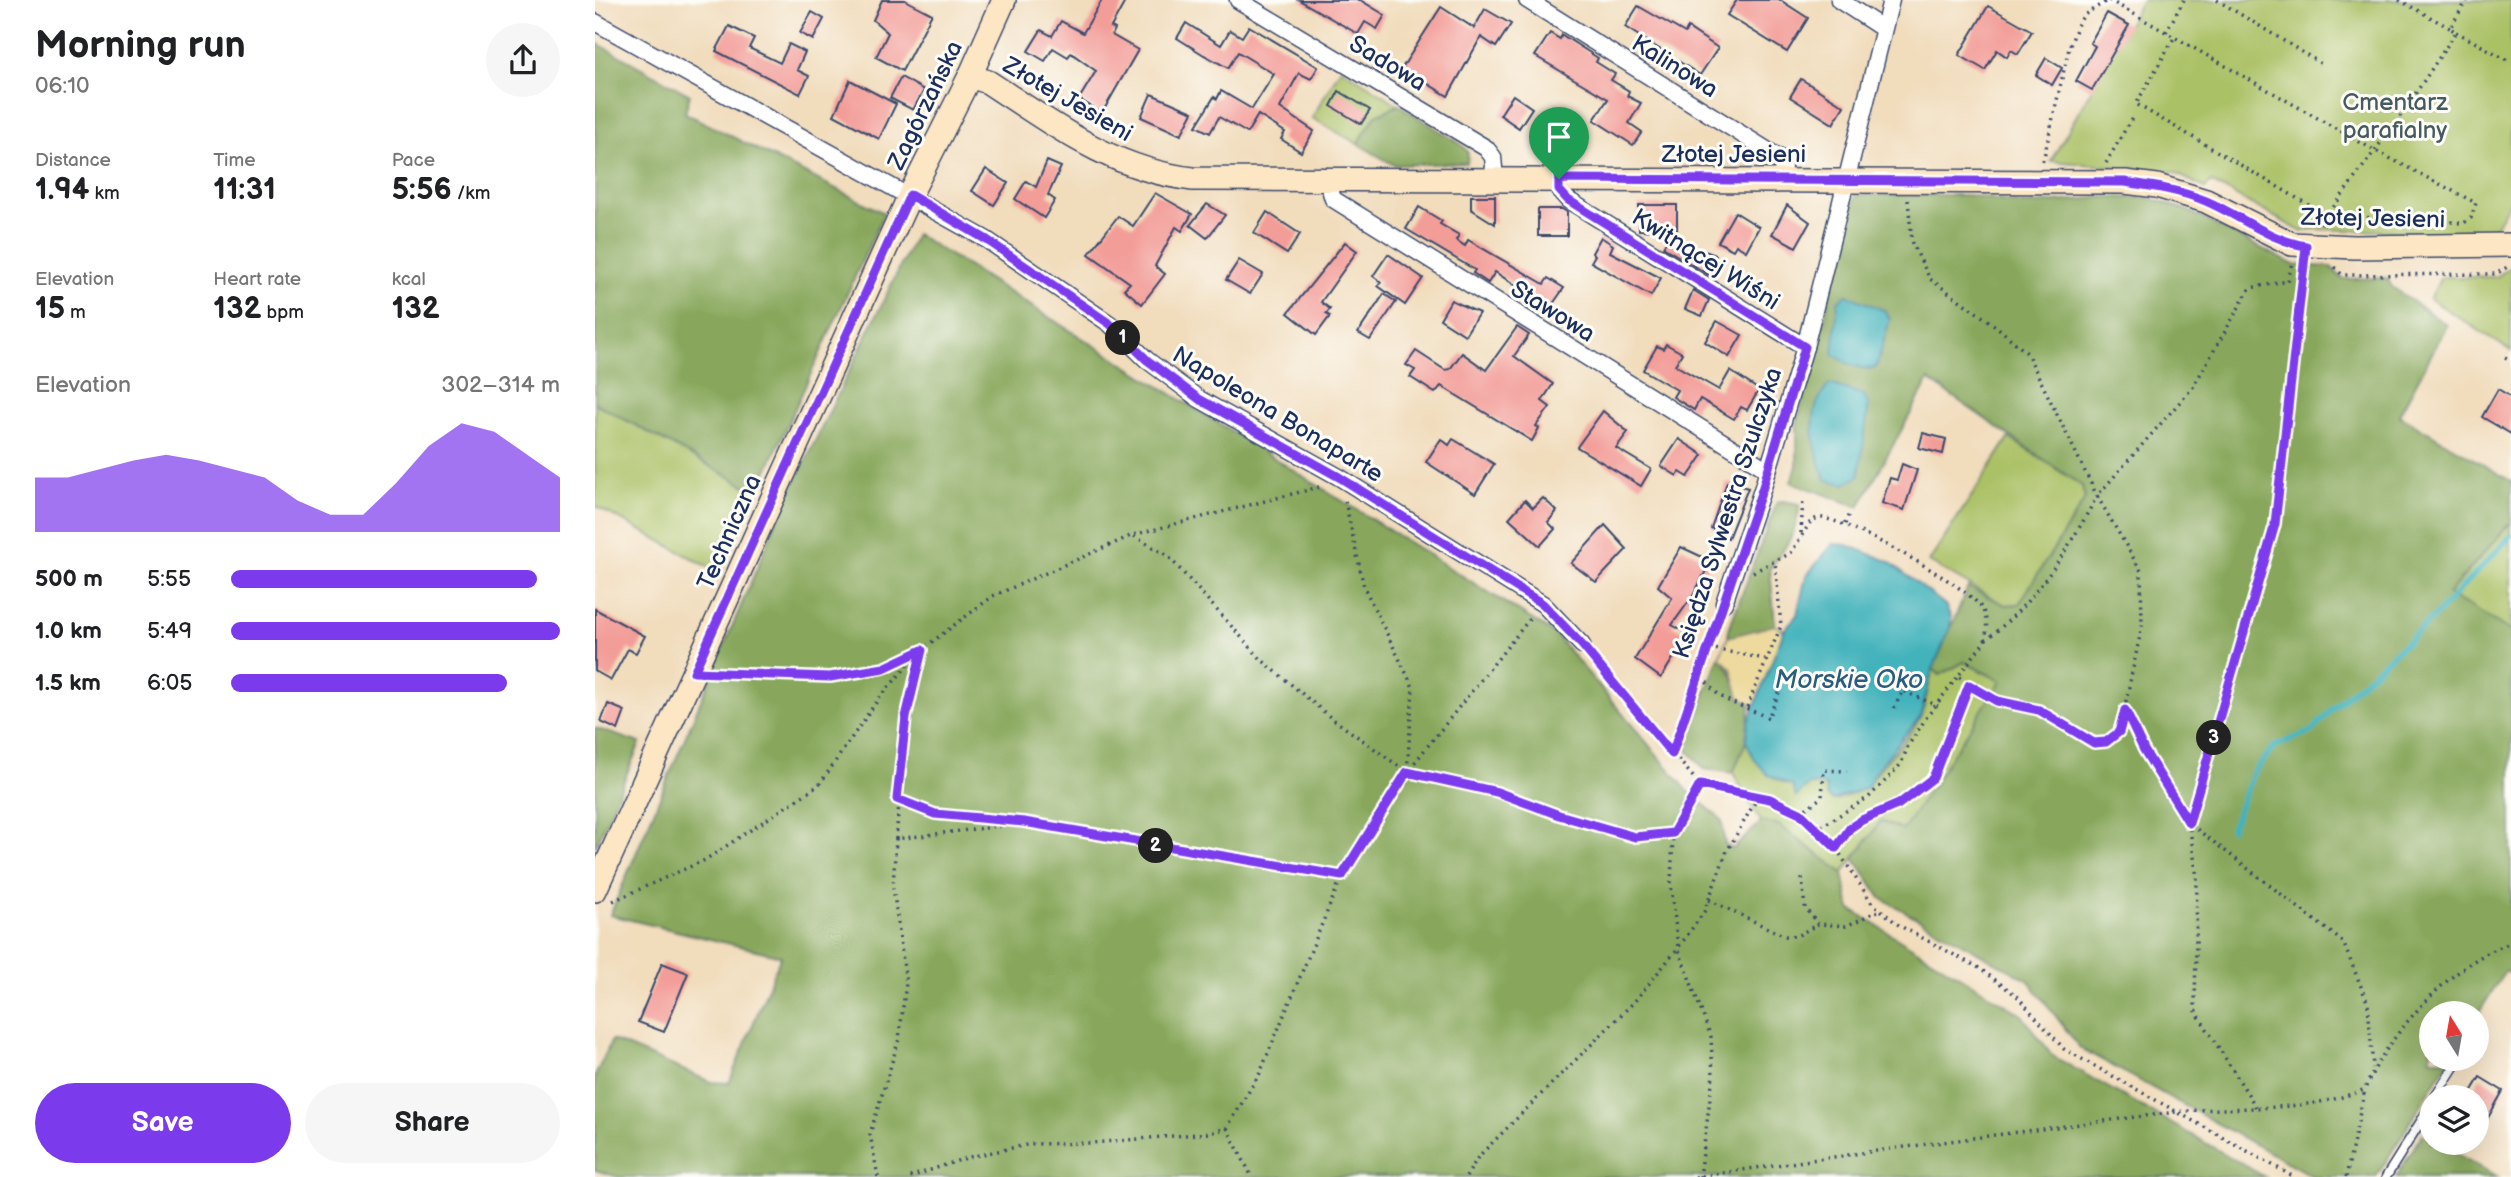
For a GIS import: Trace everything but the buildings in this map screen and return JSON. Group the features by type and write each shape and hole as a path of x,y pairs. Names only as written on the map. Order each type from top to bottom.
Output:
{"street":[{"name":"Zagórzańska","path":"910,195 970,76 1004,0"},
{"name":"Sadowa","path":"1238,0 1486,148 1493,157 1496,179"},
{"name":"Kalinowa","path":"1527,0 1778,157 1783,165 1782,180"},
{"path":"1839,0 1882,28"},
{"name":"Księdza Sylwestra Szulczyka","path":"1724,603 1805,347 1844,181 1857,147 1882,28 1891,0"},
{"name":"Napoleona Bonaparte","path":"595,22 987,240 1110,324 1147,360 1199,399 1339,477 1543,604 1582,645"},
{"name":"Złotej Jesieni","path":"970,76 988,82 1104,155 1152,173 1193,179 2125,182 2178,191 2206,201 2300,251 2511,244"},
{"name":"Stawowa","path":"1327,179 1333,199 1768,470"},
{"name":"Kwitnącej Wiśni","path":"1559,179 1559,190 1568,200 1805,347"},
{"name":"Techniczna","path":"601,897 694,672 910,195"}],"lane":[{"path":"2386,1177 2419,1124"}],"path":[{"path":"2043,160 2069,48 2078,24 2084,15 2109,0 2374,150 2476,203 2471,218 2465,223 2326,215 2136,104 2174,38"},
{"path":"2166,32 2183,0"},
{"path":"2217,0 2320,63"},
{"path":"2399,0 2511,62"},
{"path":"2450,28 2467,0"},
{"path":"1817,829 1870,797 1901,764 1907,747 1926,718 1938,706 1985,641 2006,625 2071,545 2097,496 2193,387 2250,288 2288,281 2307,236 2319,229 2326,215 2456,32"},
{"path":"2101,181 2103,166 2132,118"},
{"path":"1907,191 1912,243 1930,279 1997,327 2027,353 2097,496 2141,571 2142,625 2125,710 2119,732 2106,742 2094,743 2039,710 1997,701 1959,677"},
{"path":"2256,1107 2195,1010 2197,877 2189,823 2275,524 2300,251"},
{"path":"2505,356 2511,360"},
{"path":"601,897 705,860 820,785 877,702 922,650 993,596 1133,535 1194,520 1256,500 1313,490 1339,477 1364,587 1413,687 1407,772"},
{"path":"1801,535 1803,499"},
{"path":"1845,524 1850,511"},
{"path":"1746,580 1752,573 1791,553 1811,521 1818,518 1845,524 1963,589 1983,610 1987,630 1985,641"},
{"path":"1133,535 1168,555 1262,660 1330,717 1407,772 1497,792 1559,815 1635,837 1673,833"},
{"path":"1747,707 1781,626 1775,561"},
{"name":"Księdza Sylwestra Szulczyka","path":"1672,754 1698,671 1724,603"},
{"path":"910,1177 969,1157 1031,1144 1092,1143 1209,1133 1227,1128 1260,1073 1342,876 1407,772 1543,604"},
{"path":"1582,645 1700,785 1759,795 1800,813 1836,848 1872,903 1900,926 1979,968 2017,996 2064,1049 2294,1177"},
{"path":"1709,648 1765,659"},
{"path":"694,672 830,677 884,668 922,650"},
{"path":"878,1177 870,1134 899,1040 906,983 893,887 897,799 906,717 922,650"},
{"path":"1698,671 1720,698 1768,718 1779,693"},
{"path":"1836,848 1856,824 1899,804 1933,778 1969,685"},
{"path":"1895,708 1903,691 1938,706"},
{"path":"2125,710 2144,750 2189,823 2343,942 2368,1004 2373,1068"},
{"path":"1800,813 1822,797 1824,770 1847,771"},
{"path":"1700,785 1673,833 1671,884 1678,947 1711,1037 1713,1075 1698,1177 2179,1112 2278,1108 2337,1101 2365,1090"},
{"path":"1466,1177 1478,1157 1634,1002 1678,947 1704,912 1726,853 1759,795"},
{"path":"897,799 935,814 1024,822 1342,876"},
{"path":"896,839 1024,822"},
{"path":"1802,878 1805,908 1818,924"},
{"path":"1709,900 1786,936 1797,936 1818,924 1846,926 1880,910"},
{"path":"2346,1177 2365,1090 2373,1068 2415,1014 2472,960 2511,943"},
{"path":"1227,1128 1252,1177"},
{"path":"2283,1170 2286,1177"}],"green space":[{"name":"Cmentarz parafialny","path":"2142,0 2511,0 2511,200 2491,234 2312,229 2302,232 2211,182 2205,188 2173,172 2051,161"},
{"path":"595,42 690,95 685,113 884,213 757,492 595,403"},
{"path":"1341,68 1399,105 1376,115 1358,144 1312,118"},
{"path":"1399,105 1462,145 1468,153 1467,163 1394,165 1358,144 1376,115"},
{"path":"1856,195 1968,195 2026,205 2104,197 2150,198 2187,210 2294,265 2331,267 2343,279 2387,278 2392,287 2447,325 2399,415 2511,481 2511,522 2448,594 2511,631 2511,974 2505,971 2486,1001 2419,1001 2419,1071 2442,1071 2434,1085 2419,1085 2419,1108 2376,1177 2314,1177 2080,1048 2029,981 1881,898 1854,858 1881,821 1903,830 2001,681 1964,662 1940,675 1933,669 1968,587 2005,605 2019,604 2085,499 2082,486 1929,380 1859,507 1791,482 1797,466 1797,425"},
{"path":"916,234 1555,634 1687,790 1722,820 1725,845 1733,849 1761,822 1777,824 1843,873 1850,909 2021,1014 2053,1056 2265,1177 618,1177 595,1170 595,1076 612,1040 711,1082 729,1083 781,956 610,915 782,509"},
{"path":"2511,267 2511,351 2430,299 2441,277 2496,277"},
{"path":"595,403 757,492 720,573 595,506"},
{"path":"2009,438 2082,486 2085,499 2019,604 2005,605 1929,562"},
{"path":"1777,502 1800,504 1790,538 1770,568 1775,625 1728,637"},
{"path":"2511,522 2511,631 2448,594"},
{"path":"1719,657 1729,669 1740,694 1750,705 1746,741 1733,773 1704,769 1685,747"},
{"path":"1964,662 2002,681 1903,831 1881,821 1843,873 1777,824 1761,822 1733,773 1746,741 1764,770 1777,780 1793,786 1796,797 1808,786 1819,785 1826,786 1832,800 1836,800 1867,788 1879,769 1915,727 1922,712 1933,669 1940,675"},
{"path":"595,728 640,743 595,848"},
{"path":"2419,1139 2419,1155 2459,1155 2498,1177 2396,1177"}],"sand":[{"path":"1775,625 1784,630 1755,707 1739,697 1731,668 1719,657 1728,637"}],"water":[{"path":"1847,295 1884,310 1890,319 1876,368 1853,366 1833,354 1838,301"},
{"path":"1830,384 1864,395 1869,405 1859,476 1845,484 1826,480 1813,430 1816,406"},
{"name":"Morskie Oko","path":"1833,544 1847,545 1888,561 1945,605 1951,617 1950,628 1933,669 1920,717 1877,769 1867,788 1832,800 1827,796 1826,786 1819,785 1808,786 1796,797 1793,786 1768,775 1754,759 1746,741 1748,723 1784,630 1797,615 1806,576"}],"waterway":[{"path":"2231,829 2254,771 2275,746 2312,731 2333,708 2431,620 2511,536"}],"route":[{"path":"1559,179 2125,182 2178,191 2206,201 2280,240 2306,246 2275,524 2189,823 2144,750 2125,710 2119,732 2106,742 2094,743 2039,710 1997,701 1969,685 1946,739 1940,766 1933,778 1899,804 1850,828 1836,848 1800,813 1759,795 1700,785 1673,833 1635,837 1559,815 1497,792 1407,772 1342,876 1024,822 935,814 897,799 906,717 922,650 884,668 830,677 694,672 910,195 987,240 1110,324 1147,360 1199,399 1339,477 1543,604 1582,645 1672,754 1698,671 1709,648 1763,487 1805,347 1562,196 1559,179"}]}
